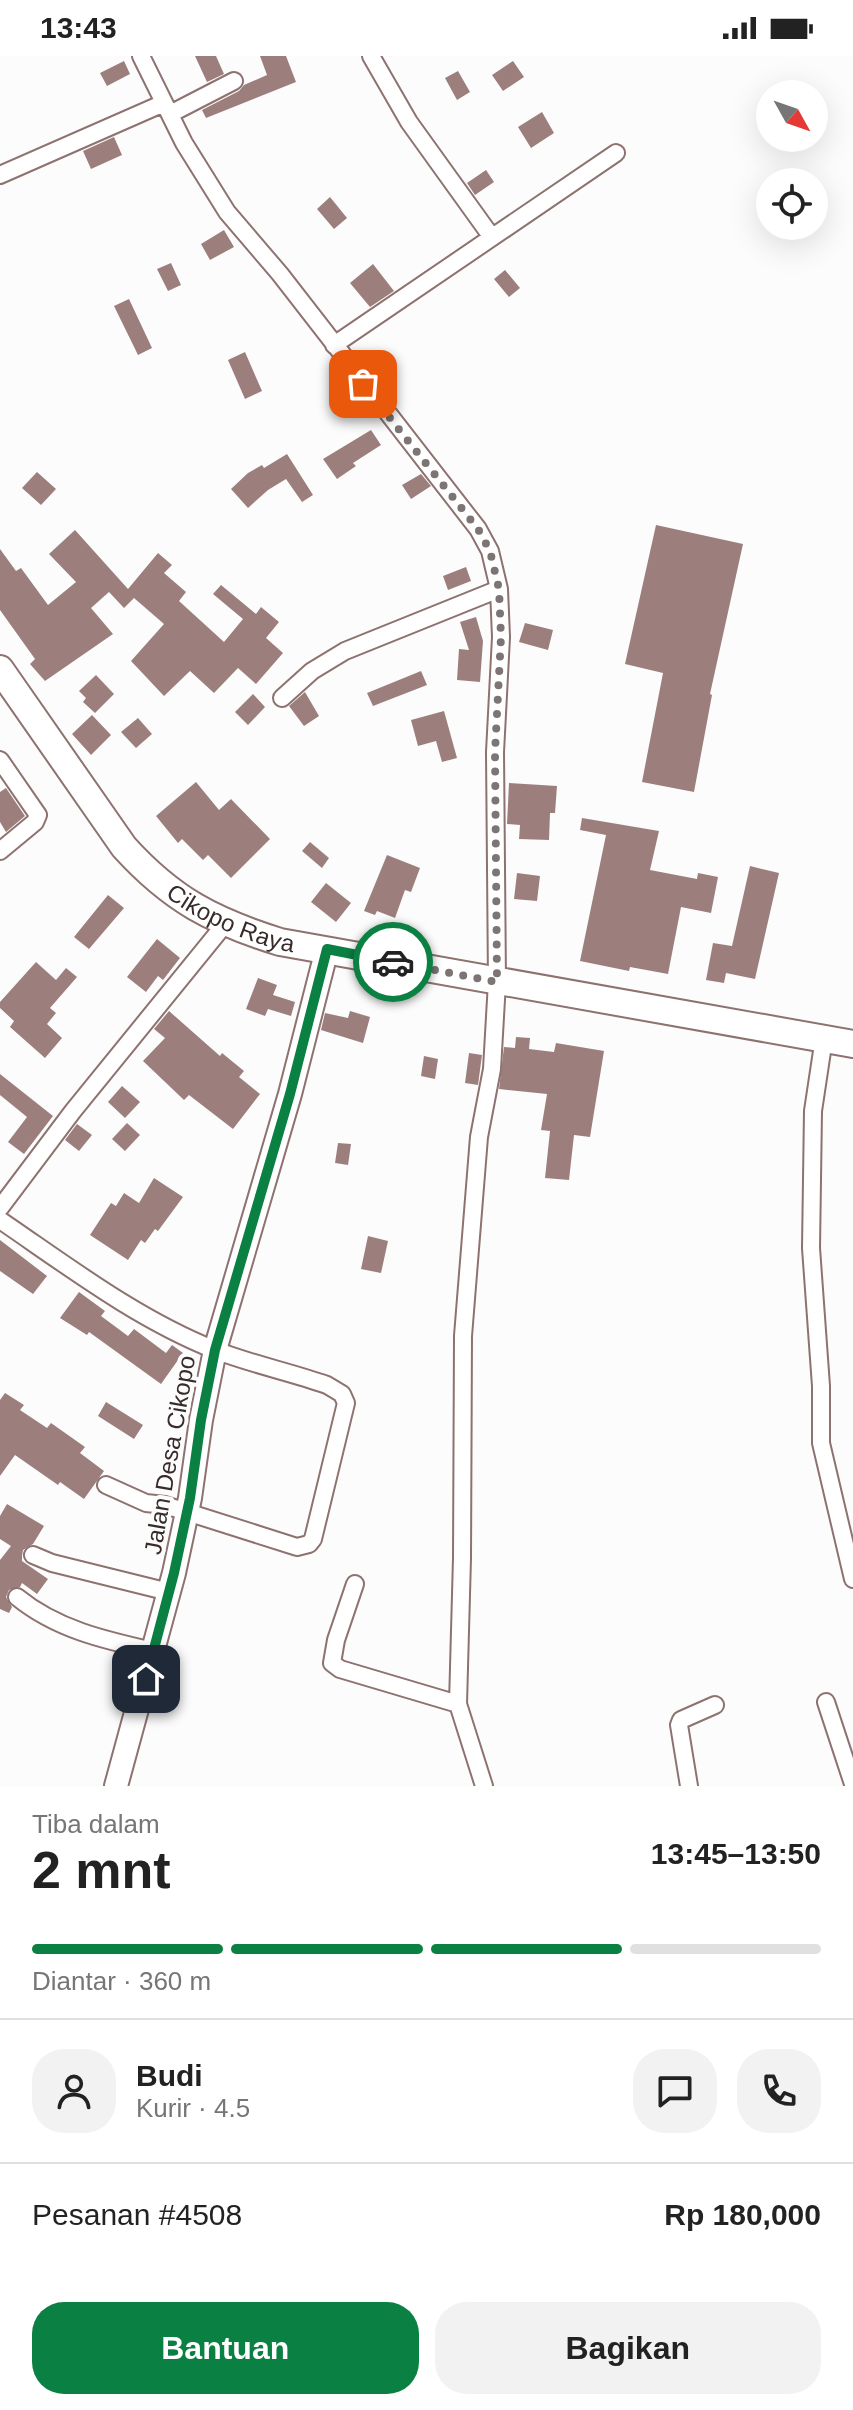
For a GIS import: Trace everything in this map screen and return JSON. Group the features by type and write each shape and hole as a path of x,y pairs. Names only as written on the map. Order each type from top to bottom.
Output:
{"highway":[{"name":"Cikopo Raya","path":"0,669 124,847 175,894 225,924 280,942 853,1044"}],"main road":[{"name":"Jalan Desa Cikopo","path":"116,1786 169,1592 187,1512 215,1350 290,1094 327,949"}],"street":[{"path":"141,56 184,143 227,212 280,274 478,529 490,551 499,589 501,637 495,752 497,982 492,1069 479,1137 463,1336 458,1704 484,1786"},
{"path":"371,56 409,122 491,236"},
{"path":"0,175 234,81"},
{"path":"334,345 616,153"},
{"path":"282,698 312,671 345,651 499,589"},
{"path":"0,760 38,815 35,822 0,851"},
{"path":"0,1208 73,1111 225,924"},
{"path":"824,1038 813,1111 811,1248 821,1386 821,1443 853,1579"},
{"path":"0,1220 125,1304 215,1350 327,1385 342,1394 346,1403 313,1539 309,1544 297,1547 187,1512 146,1503 106,1485"},
{"path":"33,1555 64,1566 169,1592"},
{"path":"355,1584 332,1657 336,1667 458,1704"},
{"path":"17,1597 38,1614 60,1624 105,1640 153,1651"},
{"path":"826,1702 853,1784"},
{"path":"689,1786 679,1725 681,1720 715,1705"}],"building":[{"path":"195,56 216,56 224,74 207,82"},
{"path":"260,56 286,56 296,82 206,118 202,110 267,75"},
{"path":"124,61 130,74 107,86 100,73"},
{"path":"513,61 524,77 503,91 492,75"},
{"path":"458,71 470,92 457,100 445,78"},
{"path":"542,112 554,133 531,148 518,127"},
{"path":"114,137 122,155 91,169 83,151"},
{"path":"486,170 494,182 475,195 467,183"},
{"path":"330,197 347,218 334,229 317,209"},
{"path":"224,230 234,247 210,260 201,244"},
{"path":"171,263 181,285 168,291 157,269"},
{"path":"373,264 394,291 370,307 350,283"},
{"path":"505,270 520,288 509,297 494,279"},
{"path":"129,299 152,348 138,355 114,306"},
{"path":"245,352 262,391 245,399 228,360"},
{"path":"371,430 381,445 353,463 356,466 337,479 323,459"},
{"path":"287,454 313,495 302,502 286,479 248,508 231,489 248,473 262,465 264,468"},
{"path":"37,472 56,489 41,505 22,488"},
{"path":"421,474 431,486 411,499 402,485"},
{"path":"656,525 743,544 710,694 694,792 642,782 663,673 625,664"},
{"path":"75,530 128,589 158,553 172,565 164,573 186,592 179,601 224,642 243,619 213,594 221,585 256,614 261,607 279,622 266,638 283,653 256,684 238,668 214,693 190,671 164,696 131,661 164,624 134,598 124,608 109,592 91,608 113,634 45,681 30,664 35,659 0,610 0,549 16,571 21,568 48,605 76,582 49,554"},
{"path":"466,567 471,581 448,590 443,576"},
{"path":"476,617 483,641 480,682 457,680 459,649 469,650 460,622"},
{"path":"525,623 553,630 548,650 519,642"},
{"path":"421,671 427,685 373,706 367,693"},
{"path":"96,675 114,694 95,713 83,702 86,698 79,691"},
{"path":"305,692 319,716 304,726 289,706"},
{"path":"253,694 265,707 248,725 235,712"},
{"path":"444,711 457,758 442,762 436,741 418,746 411,720"},
{"path":"92,715 111,735 91,755 72,734"},
{"path":"138,718 152,734 136,748 121,732"},
{"path":"196,782 219,810 231,799 270,839 231,878 208,855 203,860 182,839 178,843 156,816"},
{"path":"509,783 557,786 555,813 550,813 549,840 519,839 520,825 507,824"},
{"path":"6,788 25,816 6,832 0,822 0,792"},
{"path":"582,818 659,831 650,870 697,879 698,873 718,877 711,913 681,907 668,974 630,967 629,971 580,961 606,835 580,830"},
{"path":"310,842 329,858 322,868 302,851"},
{"path":"387,855 420,868 411,892 405,890 395,918 377,911 375,915 364,911"},
{"path":"750,866 779,873 755,979 726,973 724,983 706,980 713,943 732,946"},
{"path":"517,873 540,876 537,901 514,899"},
{"path":"326,883 351,903 336,922 311,902"},
{"path":"108,895 124,908 89,949 74,937"},
{"path":"157,939 180,958 163,980 158,976 146,992 127,977"},
{"path":"36,962 56,980 66,968 77,977 50,1008 56,1013 47,1024 62,1038 45,1058 10,1027 14,1021 0,1008 0,1002"},
{"path":"258,978 277,985 273,995 295,1002 291,1016 268,1009 265,1016 246,1009"},
{"path":"169,1011 220,1056 222,1053 244,1071 239,1077 260,1094 233,1129 189,1095 184,1100 143,1061 165,1038 154,1029"},
{"path":"350,1011 370,1017 363,1043 321,1030 325,1013 348,1018"},
{"path":"516,1037 530,1038 529,1049 554,1052 556,1043 604,1051 590,1137 574,1135 569,1180 545,1178 550,1131 541,1130 547,1094 499,1089 504,1047 515,1048"},
{"path":"469,1053 482,1055 478,1085 465,1083"},
{"path":"424,1056 438,1059 435,1079 421,1076"},
{"path":"0,1074 53,1116 24,1154 8,1142 27,1117 0,1095"},
{"path":"122,1086 140,1102 125,1118 108,1102"},
{"path":"127,1123 140,1135 125,1151 112,1139"},
{"path":"77,1124 92,1135 79,1151 65,1140"},
{"path":"338,1143 351,1144 348,1165 335,1163"},
{"path":"154,1178 183,1197 158,1231 155,1229 145,1243 141,1240 128,1260 90,1235 111,1203 116,1206 124,1193 139,1203"},
{"path":"368,1236 388,1241 381,1273 361,1269"},
{"path":"0,1240 47,1276 33,1294 0,1271"},
{"path":"79,1292 105,1311 101,1316 128,1336 134,1329 166,1353 172,1345 183,1353 161,1384 89,1332 87,1335 60,1318"},
{"path":"5,1393 24,1405 20,1410 47,1428 51,1423 85,1447 80,1453 104,1471 84,1499 15,1455 0,1476 0,1400"},
{"path":"106,1402 143,1425 134,1439 98,1416"},
{"path":"7,1504 44,1526 33,1544 23,1550 22,1561 48,1579 37,1594 22,1583 20,1587 9,1590 6,1597 12,1607 9,1613 0,1609 0,1560 11,1546 0,1539 0,1516"}],"way so far":[{"path":"363,384 478,529 496,568 499,589 501,637 495,752 497,982 393,962"}],"route":[{"path":"146,1679 190,1498 215,1350 290,1094 327,949 393,962"}]}
